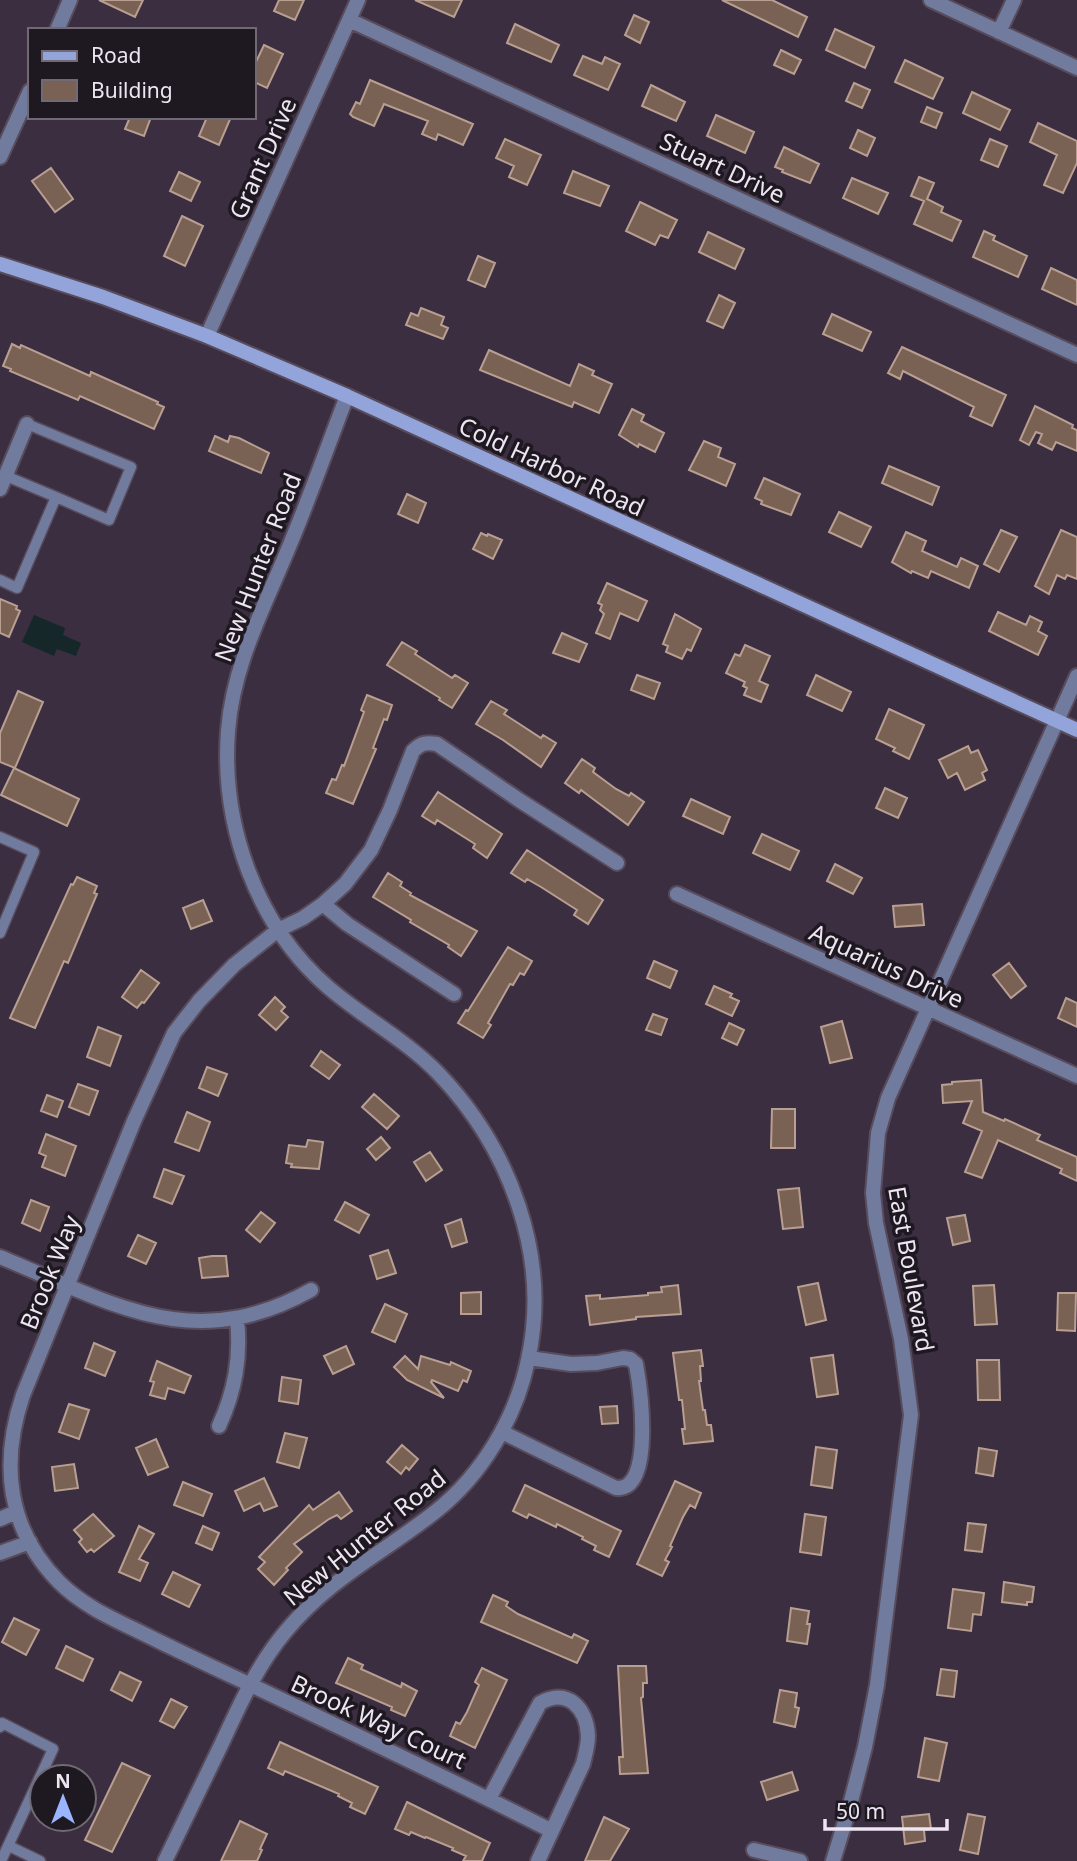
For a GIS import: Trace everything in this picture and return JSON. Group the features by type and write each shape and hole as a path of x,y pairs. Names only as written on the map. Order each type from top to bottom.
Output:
{"main road":[{"name":"Cold Harbor Road","path":"0,264 103,297 207,336 347,396 1077,730"}],"street":[{"path":"58,28 71,0"},
{"name":"Grant Drive","path":"207,336 358,0"},
{"path":"931,0 1077,68"},
{"path":"999,32 1014,0"},
{"name":"Stuart Drive","path":"349,20 1077,355"},
{"path":"0,157 28,95"},
{"name":"New Hunter Road","path":"165,1861 250,1685 269,1653 310,1605 345,1575 439,1509 463,1487 483,1462 502,1432 522,1384 529,1358 534,1318 532,1260 513,1191 485,1133 436,1071 404,1043 325,985 301,960 278,930 247,870 237,836 230,801 228,729 242,658 291,542 347,396"},
{"path":"3,483 27,424"},
{"name":"East Boulevard","path":"832,1861 865,1747 877,1685 911,1415 901,1339 876,1223 873,1193 878,1133 888,1098 1077,676"},
{"name":"Brook Way","path":"250,1685 100,1613 79,1599 51,1573 30,1542 16,1512 10,1479 9,1449 15,1419 134,1121 174,1033 200,1001 234,965 278,930 303,918 323,904 345,884 370,850 390,810 413,751 419,745 427,742 437,744 617,863"},
{"name":"Aquarius Drive","path":"677,894 1077,1076"},
{"path":"323,904 347,924 454,994"},
{"path":"0,1257 156,1318 178,1321 212,1322 263,1313 289,1303 311,1290"},
{"path":"219,1426 233,1392 238,1368 237,1319"},
{"path":"502,1432 616,1488 623,1488 634,1480 643,1424 636,1364 623,1358 571,1364 529,1358"},
{"path":"0,1519 16,1512"},
{"path":"0,1553 30,1542"},
{"name":"Brook Way Court","path":"250,1685 552,1831"},
{"path":"489,1799 540,1703 550,1697 570,1699 579,1708 585,1722 587,1747 583,1764 538,1861"},
{"path":"754,1850 800,1861"}],"lane":[{"path":"3,483 56,497 109,520 131,467 27,424"},
{"path":"0,580 17,588 56,497"},
{"path":"0,837 34,852 0,933"},
{"path":"0,1727 2,1723 53,1749 1,1861"},
{"path":"9,1846 40,1861"}],"shaded area":[{"path":"34,615 65,628 63,635 81,643 76,656 57,649 54,656 22,642"}],"building":[{"path":"99,0 143,0 135,17"},
{"path":"279,0 304,0 295,20 274,11"},
{"path":"415,0 462,0 454,17"},
{"path":"722,0 772,0 807,17 798,37"},
{"path":"634,15 649,22 640,43 625,35"},
{"path":"515,24 559,45 551,62 507,43"},
{"path":"835,29 874,47 865,68 826,50"},
{"path":"264,45 283,54 267,88 256,83 256,62"},
{"path":"781,50 801,60 794,74 774,65"},
{"path":"583,56 602,64 605,57 620,64 608,90 574,75"},
{"path":"905,60 943,78 933,99 895,82"},
{"path":"370,80 473,124 463,145 438,134 436,140 422,134 428,121 384,104 374,126 353,117 350,114 356,102 360,104"},
{"path":"854,83 870,90 862,108 846,101"},
{"path":"651,85 685,102 676,121 642,106"},
{"path":"972,92 1010,110 1000,130 963,113"},
{"path":"927,107 942,113 936,128 921,122"},
{"path":"716,115 754,132 745,153 707,136"},
{"path":"129,119 150,119 144,136 125,129"},
{"path":"206,119 230,119 219,145 199,136"},
{"path":"1038,123 1077,141 1077,163 1063,193 1044,185 1057,155 1030,142"},
{"path":"858,130 875,138 867,156 850,148"},
{"path":"505,139 541,155 527,185 509,177 514,166 496,158"},
{"path":"990,139 1007,146 998,167 981,160"},
{"path":"784,147 819,164 810,183 775,167"},
{"path":"51,168 73,199 55,212 32,181"},
{"path":"573,171 609,186 600,206 564,193"},
{"path":"179,172 200,182 191,201 170,191"},
{"path":"919,177 934,183 927,199 943,207 941,212 961,221 952,241 914,224 924,201 911,196"},
{"path":"852,178 888,193 878,214 843,198"},
{"path":"640,202 677,220 668,238 660,235 655,245 626,231"},
{"path":"182,216 203,226 185,266 164,256"},
{"path":"984,231 995,236 993,240 1027,256 1018,277 973,257"},
{"path":"708,232 744,249 735,269 699,252"},
{"path":"478,256 495,263 485,287 468,280"},
{"path":"1051,268 1077,280 1077,305 1042,289"},
{"path":"719,295 735,303 723,328 707,321"},
{"path":"421,308 444,317 441,325 448,328 443,339 406,325 411,313 418,316"},
{"path":"832,314 871,332 862,351 823,334"},
{"path":"12,344 20,348 21,345 90,376 91,372 158,402 157,404 164,407 154,429 80,396 78,400 10,371 11,369 3,366"},
{"path":"902,347 1006,395 992,426 970,416 974,407 903,371 900,379 888,373"},
{"path":"489,350 570,386 579,364 594,371 592,375 612,384 599,413 574,402 572,407 480,370"},
{"path":"1035,406 1073,425 1072,428 1077,430 1077,451 1056,442 1052,450 1038,443 1042,434 1036,432 1029,445 1020,440"},
{"path":"632,409 644,415 641,421 664,433 655,452 639,444 638,447 619,435"},
{"path":"215,436 228,442 230,436 239,438 269,453 261,473 209,451"},
{"path":"704,441 721,448 718,457 735,464 726,486 689,470"},
{"path":"889,466 939,487 932,505 882,483"},
{"path":"764,478 800,494 791,515 761,504 762,501 755,498"},
{"path":"407,494 426,503 418,523 398,514"},
{"path":"839,512 871,527 861,547 829,532"},
{"path":"1001,530 1017,537 999,572 984,564"},
{"path":"1061,530 1077,537 1077,579 1067,575 1065,579 1057,575 1049,594 1035,586"},
{"path":"906,532 926,541 922,551 957,567 961,558 978,566 969,588 931,571 928,578 912,571 911,573 892,562"},
{"path":"481,533 502,540 493,559 473,549"},
{"path":"607,583 647,601 638,621 620,613 610,639 596,633 604,614 600,610 602,605 598,603"},
{"path":"0,599 17,606 16,609 20,611 9,637 0,633"},
{"path":"998,612 1026,625 1030,616 1042,622 1038,631 1047,636 1038,655 989,631"},
{"path":"675,614 701,629 691,651 687,649 682,659 666,652 668,646 663,644"},
{"path":"562,633 587,644 579,662 553,653"},
{"path":"402,642 417,651 415,654 452,678 455,675 468,683 452,708 387,665"},
{"path":"745,645 770,656 759,681 768,685 761,702 744,695 747,688 743,686 745,682 726,673 735,654 740,656"},
{"path":"637,675 660,683 654,699 631,690"},
{"path":"816,675 851,692 842,711 807,695"},
{"path":"18,691 43,702 15,768 0,762 0,733"},
{"path":"367,695 392,705 387,720 384,719 373,748 376,749 353,804 326,793 332,779 336,780 342,765 344,766 364,712 361,710"},
{"path":"491,701 507,710 504,714 541,738 543,735 556,743 541,767 476,724"},
{"path":"889,709 924,725 909,759 893,751 895,748 876,739"},
{"path":"968,746 971,753 978,750 987,770 982,773 985,780 965,790 957,773 948,778 939,760"},
{"path":"582,759 595,768 593,772 616,789 629,796 631,793 644,802 628,825 581,790 579,793 565,783"},
{"path":"14,768 79,799 67,826 1,795"},
{"path":"885,788 907,798 898,818 876,808"},
{"path":"438,792 502,834 487,858 473,848 475,844 437,820 435,824 422,816"},
{"path":"691,799 730,817 723,834 683,816"},
{"path":"762,834 799,851 790,870 753,853"},
{"path":"527,850 603,900 588,924 574,915 577,910 527,879 525,882 511,873"},
{"path":"835,864 862,878 853,894 827,881"},
{"path":"388,873 402,882 400,886 411,893 410,895 477,931 461,956 448,947 449,945 373,897"},
{"path":"77,877 97,886 94,893 97,894 68,963 64,961 35,1028 10,1018 71,884 73,885"},
{"path":"203,900 212,921 191,929 183,908"},
{"path":"922,904 924,925 895,927 893,906"},
{"path":"508,947 532,961 524,975 520,973 513,985 510,984 488,1023 491,1025 483,1038 458,1023"},
{"path":"654,961 677,971 670,988 647,978"},
{"path":"1009,963 1026,986 1011,998 993,975"},
{"path":"141,970 159,983 137,1008 122,997"},
{"path":"714,986 732,994 730,997 739,1001 732,1016 706,1004"},
{"path":"275,997 285,1007 281,1011 288,1017 276,1030 259,1015"},
{"path":"1066,998 1077,1003 1077,1027 1058,1018"},
{"path":"653,1014 667,1019 661,1035 646,1030"},
{"path":"842,1021 852,1058 830,1063 821,1027"},
{"path":"729,1023 744,1030 737,1045 722,1038"},
{"path":"98,1027 121,1036 110,1066 87,1057"},
{"path":"321,1051 340,1065 329,1079 311,1066"},
{"path":"207,1067 227,1074 218,1096 199,1088"},
{"path":"981,1080 983,1112 1040,1135 1037,1140 1077,1157 1077,1181 1060,1173 1062,1169 998,1140 982,1178 965,1172 982,1131 963,1123 972,1101 943,1103 942,1085"},
{"path":"78,1084 98,1091 89,1115 69,1107"},
{"path":"374,1094 399,1116 387,1129 362,1107"},
{"path":"47,1095 63,1101 57,1117 41,1111"},
{"path":"772,1109 795,1109 795,1148 771,1148"},
{"path":"187,1112 210,1122 199,1151 175,1142"},
{"path":"46,1134 76,1146 65,1176 42,1167 46,1156 39,1153"},
{"path":"381,1137 390,1148 376,1160 367,1149"},
{"path":"308,1140 323,1142 319,1169 291,1167 292,1164 286,1163 289,1145 306,1147"},
{"path":"430,1152 442,1170 426,1181 414,1162"},
{"path":"164,1169 184,1176 172,1204 154,1197"},
{"path":"799,1188 803,1227 783,1229 778,1190"},
{"path":"31,1200 49,1207 40,1231 22,1223"},
{"path":"345,1202 369,1215 359,1233 335,1220"},
{"path":"261,1212 275,1223 260,1242 246,1230"},
{"path":"965,1215 970,1241 953,1245 947,1218"},
{"path":"461,1219 467,1242 452,1247 445,1225"},
{"path":"138,1235 156,1243 146,1264 128,1256"},
{"path":"388,1250 396,1273 377,1279 370,1256"},
{"path":"226,1256 228,1276 202,1278 199,1258"},
{"path":"818,1283 826,1320 806,1325 798,1287"},
{"path":"678,1285 681,1314 636,1317 590,1325 586,1296 600,1295 600,1299 648,1295 662,1292 661,1287"},
{"path":"994,1285 997,1324 975,1325 973,1286"},
{"path":"481,1292 481,1314 461,1314 461,1293"},
{"path":"1058,1293 1076,1293 1075,1331 1057,1330"},
{"path":"385,1304 407,1314 395,1342 372,1332"},
{"path":"94,1343 115,1352 105,1376 85,1368"},
{"path":"346,1346 354,1364 333,1374 324,1356"},
{"path":"701,1350 703,1366 700,1366 699,1381 703,1410 707,1425 711,1425 713,1441 684,1444 682,1400 679,1400 673,1353"},
{"path":"833,1355 838,1394 817,1397 811,1358"},
{"path":"405,1356 418,1369 421,1356 450,1365 451,1362 471,1371 467,1382 463,1380 458,1391 432,1380 444,1398 407,1380 394,1367"},
{"path":"977,1360 999,1360 1000,1400 978,1400"},
{"path":"157,1361 191,1376 184,1393 168,1388 165,1399 150,1395 154,1382 150,1381"},
{"path":"282,1377 301,1380 298,1404 279,1401"},
{"path":"69,1404 89,1410 79,1439 59,1432"},
{"path":"617,1406 618,1423 602,1424 600,1407"},
{"path":"285,1433 307,1438 299,1468 277,1462"},
{"path":"156,1439 168,1467 148,1475 136,1448"},
{"path":"402,1445 418,1459 409,1470 406,1467 401,1474 387,1462"},
{"path":"816,1447 837,1450 832,1488 811,1485"},
{"path":"979,1448 997,1451 993,1476 976,1473"},
{"path":"74,1464 78,1488 55,1491 52,1467"},
{"path":"264,1478 277,1506 264,1511 260,1503 244,1511 235,1491"},
{"path":"675,1481 701,1493 695,1508 690,1505 683,1517 665,1560 669,1562 662,1576 637,1564"},
{"path":"183,1482 212,1494 203,1516 174,1505"},
{"path":"525,1485 621,1531 609,1557 594,1550 596,1546 582,1539 583,1537 557,1524 556,1527 529,1514 527,1518 513,1511"},
{"path":"339,1492 352,1511 341,1519 337,1515 329,1519 294,1544 302,1552 274,1585 258,1569 265,1562 259,1557 309,1505 313,1510"},
{"path":"93,1514 114,1536 94,1552 91,1549 87,1552 79,1542 82,1539 74,1530"},
{"path":"805,1514 826,1517 821,1555 800,1552"},
{"path":"968,1523 986,1525 982,1552 965,1550"},
{"path":"139,1526 154,1534 139,1559 148,1563 140,1581 119,1572"},
{"path":"203,1526 219,1533 212,1550 196,1543"},
{"path":"173,1572 200,1585 189,1607 162,1594"},
{"path":"1004,1582 1034,1587 1032,1602 1027,1602 1027,1605 1002,1602"},
{"path":"953,1589 984,1593 981,1615 973,1614 971,1631 948,1628"},
{"path":"493,1595 508,1602 506,1606 518,1614 572,1638 574,1634 588,1641 577,1663 481,1622"},
{"path":"791,1608 809,1611 807,1644 787,1641"},
{"path":"14,1618 39,1630 26,1655 2,1642"},
{"path":"66,1646 93,1659 83,1681 56,1668"},
{"path":"348,1658 363,1665 361,1669 401,1687 402,1683 417,1691 405,1716 391,1710 392,1707 336,1683"},
{"path":"618,1666 646,1666 647,1683 643,1683 641,1698 648,1773 620,1774 619,1757 623,1757"},
{"path":"482,1668 507,1680 475,1748 450,1736 456,1722 460,1724 467,1712 479,1685 475,1682"},
{"path":"941,1669 957,1671 954,1697 937,1695"},
{"path":"120,1672 141,1682 132,1701 111,1690"},
{"path":"780,1690 797,1693 795,1707 799,1708 795,1727 774,1722"},
{"path":"171,1699 187,1707 174,1728 160,1721"},
{"path":"925,1738 947,1743 939,1781 918,1777"},
{"path":"280,1742 378,1787 365,1814 350,1807 352,1803 338,1796 339,1794 285,1771 283,1775 268,1768"},
{"path":"122,1763 150,1776 112,1852 85,1840 88,1833 98,1833 98,1813"},
{"path":"792,1772 798,1790 767,1800 761,1782"},
{"path":"407,1802 490,1843 482,1861 463,1861 466,1856 452,1850 453,1848 411,1832 409,1835 395,1829"},
{"path":"929,1814 931,1829 924,1830 925,1841 905,1844 902,1817"},
{"path":"968,1814 985,1817 978,1854 960,1850"},
{"path":"604,1817 629,1829 610,1861 585,1861"},
{"path":"240,1821 267,1834 257,1861 221,1861"}]}
